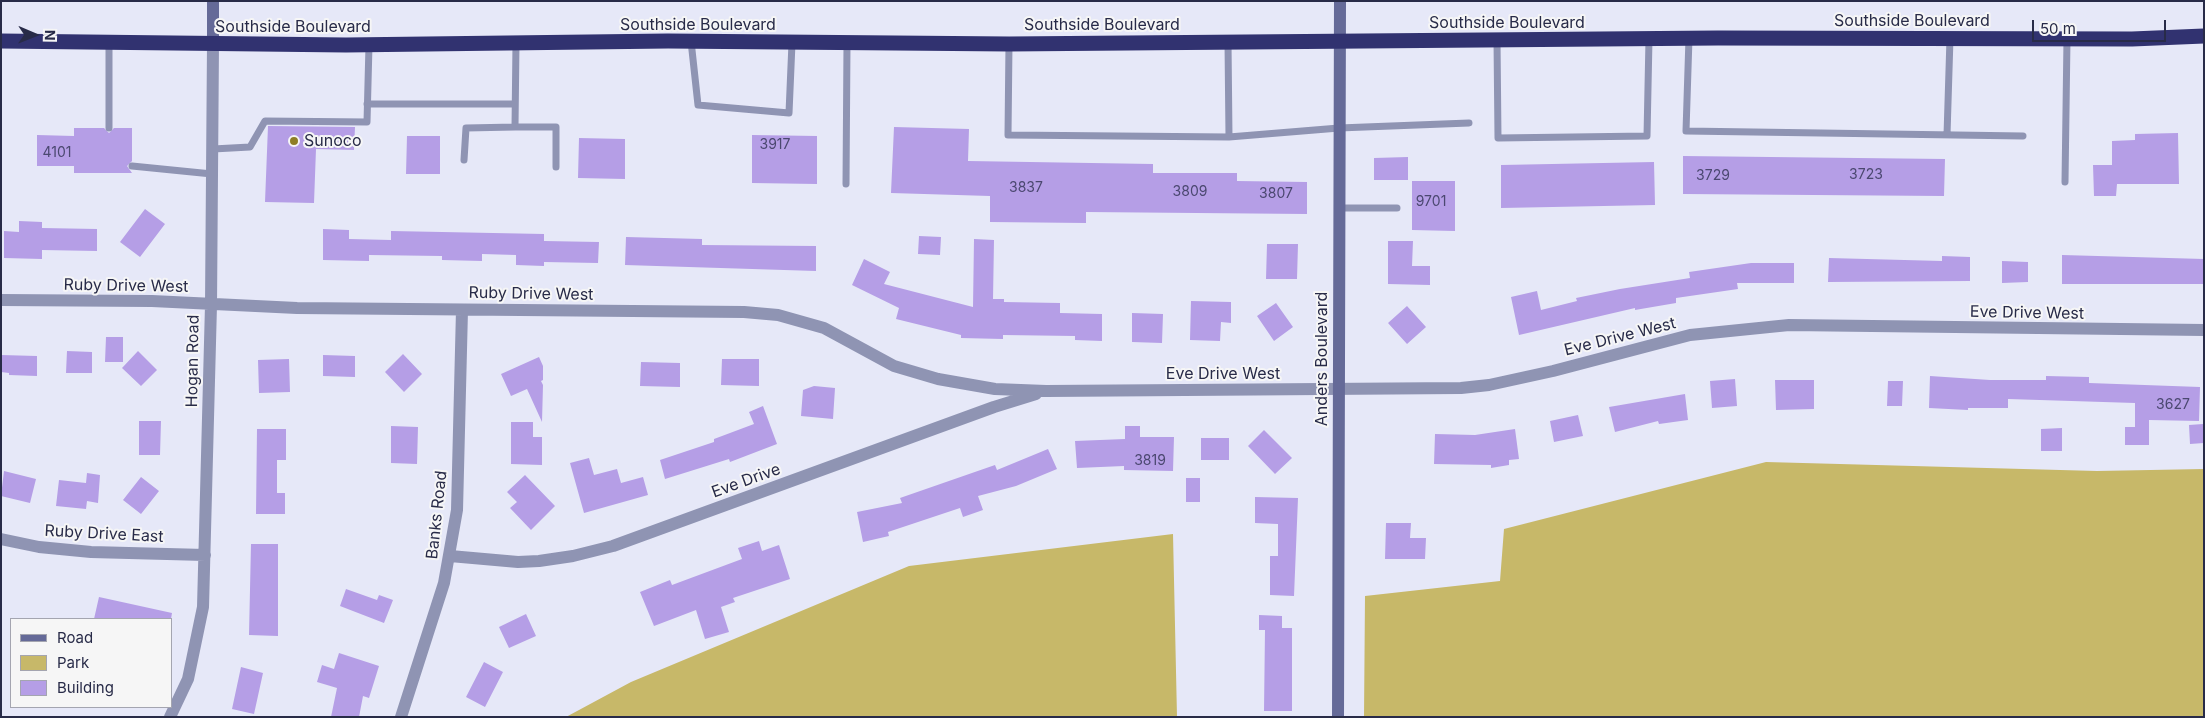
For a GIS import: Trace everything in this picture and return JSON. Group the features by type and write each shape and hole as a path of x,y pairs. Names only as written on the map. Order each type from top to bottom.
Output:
{"highway":[{"name":"Southside Boulevard","path":"1,41 369,45 691,41 847,44 1009,44 1689,38 2067,39 2204,36"}],"street":[{"name":"Hogan Road","path":"170,717 188,679 203,607 211,305 213,1"},
{"name":"Anders Boulevard","path":"1338,717 1340,1"},
{"name":"Ruby Drive West","path":"1,300 152,301 211,305 462,310 744,312 778,315 824,328 894,366 938,379 995,389 1046,391"},
{"name":"Banks Road","path":"401,717 444,582 457,510 462,310"},
{"name":"Eve Drive West","path":"1046,391 1461,388 1489,385 1690,335 1750,328 1789,326 2204,330"},
{"name":"Eve Drive","path":"450,556 472,560 532,561 573,556 613,546 994,407 1046,391"},
{"name":"Ruby Drive East","path":"1,539 39,547 91,552 205,555"}],"lane":[{"path":"1689,38 1686,131 2023,136"},
{"path":"1947,135 1950,38"},
{"path":"1497,40 1498,138 1647,136 1649,39"},
{"path":"2065,182 2067,39"},
{"path":"691,41 698,105 790,113 792,43"},
{"path":"109,42 109,128"},
{"path":"1228,42 1229,137"},
{"path":"515,128 516,43"},
{"path":"846,184 847,44"},
{"path":"1009,44 1008,135 1229,137 1339,128 1469,123"},
{"path":"213,149 250,147 265,121 367,122 369,45"},
{"path":"367,104 515,104"},
{"path":"464,160 466,128 556,127 556,167"},
{"path":"132,166 212,174"},
{"path":"1339,208 1397,208"}],"green space":[{"path":"1766,462 2097,471 2204,469 2204,717 1364,717 1365,596 1500,581 1504,529"},
{"path":"1173,534 1177,717 566,717 631,682 909,566"}],"building":[{"path":"268,126 355,127 354,150 316,149 314,203 265,202"},
{"path":"894,127 969,129 968,161 1153,164 1153,173 1237,173 1237,181 1307,182 1307,214 1086,212 1086,223 990,222 990,196 891,193"},
{"path":"74,128 104,128 109,133 114,128 132,128 132,161 127,166 132,173 74,173 74,166 37,166 37,135 74,136"},
{"path":"2178,133 2179,184 2117,184 2116,196 2094,196 2093,165 2112,165 2112,141 2135,140 2135,134"},
{"path":"752,135 817,136 817,184 752,183"},
{"path":"407,136 440,136 440,174 406,174"},
{"path":"579,138 625,139 625,179 578,178"},
{"path":"1683,156 1945,159 1944,196 1683,194"},
{"path":"1408,157 1408,180 1374,180 1374,158"},
{"path":"1654,162 1655,205 1501,208 1501,165"},
{"path":"1412,181 1455,181 1455,231 1412,230"},
{"path":"145,209 165,224 140,257 120,242"},
{"path":"19,221 42,222 42,228 97,229 97,251 42,250 42,259 4,258 4,231 19,232"},
{"path":"323,229 349,230 349,239 391,240 391,231 544,234 544,241 599,242 598,263 544,262 544,266 516,265 516,255 482,254 482,261 442,260 442,256 369,255 369,261 323,260"},
{"path":"919,236 941,237 940,255 918,254"},
{"path":"626,237 702,239 702,245 816,246 816,271 625,265"},
{"path":"974,239 994,240 993,299 1004,299 1004,302 1060,303 1060,313 1102,314 1102,341 1075,340 1075,336 1003,335 1003,339 961,338 961,335 896,319 899,308 852,285 864,259 890,272 884,284 973,307"},
{"path":"1388,241 1413,241 1412,266 1430,266 1430,285 1388,284"},
{"path":"1267,244 1298,244 1297,279 1266,279"},
{"path":"2062,255 2204,259 2204,284 2062,284"},
{"path":"1942,256 1970,257 1970,281 1828,282 1829,258 1942,261"},
{"path":"2002,261 2028,262 2028,282 2002,283"},
{"path":"1751,263 1794,263 1794,283 1737,283 1738,289 1676,298 1676,303 1635,310 1635,308 1519,335 1511,297 1537,291 1541,310 1577,301 1576,298 1690,278 1689,272"},
{"path":"1191,301 1231,302 1231,323 1221,322 1220,341 1190,340"},
{"path":"1276,303 1293,327 1274,341 1257,316"},
{"path":"1407,306 1426,327 1407,344 1388,323"},
{"path":"1132,313 1163,314 1162,343 1132,342"},
{"path":"106,337 123,337 123,362 105,362"},
{"path":"67,351 92,352 92,373 66,373"},
{"path":"138,351 157,370 141,386 122,368"},
{"path":"403,354 422,374 404,392 385,372"},
{"path":"1,355 37,356 37,376 9,375 9,373 1,372"},
{"path":"323,355 355,356 355,377 323,376"},
{"path":"539,357 543,366 543,380 541,381 543,385 542,422 527,389 511,396 501,374"},
{"path":"289,359 290,392 259,393 258,360"},
{"path":"722,359 759,359 759,386 721,385"},
{"path":"641,362 680,363 680,387 640,386"},
{"path":"1930,376 1990,380 2046,380 2046,376 2089,377 2089,383 2200,387 2199,421 2149,420 2149,445 2125,445 2125,427 2135,427 2135,403 2008,399 2008,408 1968,408 1968,410 1929,408"},
{"path":"1735,379 1737,406 1712,408 1710,381"},
{"path":"1775,380 1814,380 1814,409 1776,410"},
{"path":"1888,381 1903,381 1902,406 1887,406"},
{"path":"814,386 835,388 833,419 801,416 803,390"},
{"path":"1685,394 1688,420 1659,424 1658,421 1615,432 1609,407"},
{"path":"763,406 777,444 730,462 729,459 665,479 660,460 714,442 714,439 754,424 749,412"},
{"path":"1578,415 1583,436 1554,442 1550,421"},
{"path":"139,421 161,421 160,455 139,455"},
{"path":"511,422 533,422 533,437 542,437 542,465 511,464"},
{"path":"2203,424 2204,443 2190,444 2189,425"},
{"path":"391,426 418,427 417,464 391,463"},
{"path":"1125,426 1140,426 1140,437 1174,437 1173,471 1124,470 1124,466 1077,468 1075,441 1125,439"},
{"path":"2062,428 2062,451 2041,451 2041,429"},
{"path":"257,429 286,429 286,460 277,460 277,493 285,493 285,514 256,514"},
{"path":"1515,429 1519,459 1509,460 1509,465 1491,468 1491,465 1434,464 1435,434 1475,435"},
{"path":"1264,430 1292,458 1275,474 1248,446"},
{"path":"1201,438 1229,438 1229,460 1201,460"},
{"path":"1048,449 1057,469 1016,486 978,496 983,510 963,517 960,508 888,532 889,536 863,542 857,512 902,503 900,498 995,465 997,470"},
{"path":"589,458 594,475 617,469 621,483 643,477 648,495 584,513 570,463"},
{"path":"4,471 36,479 30,503 1,496"},
{"path":"87,473 100,475 98,503 87,501 86,509 56,506 59,480 86,483"},
{"path":"525,475 555,506 531,530 510,508 517,502 507,492"},
{"path":"141,477 159,491 141,514 123,500"},
{"path":"1186,478 1200,478 1200,502 1186,502"},
{"path":"1255,497 1298,498 1294,596 1270,595 1270,556 1278,556 1278,524 1255,523"},
{"path":"1386,523 1411,523 1410,538 1426,538 1425,559 1385,559"},
{"path":"759,541 762,551 779,545 790,579 733,598 735,602 721,607 729,632 705,639 696,610 654,626 640,592 670,580 672,585 742,559 738,548"},
{"path":"251,544 278,544 278,636 249,635"},
{"path":"346,589 377,600 379,595 393,600 384,623 340,606"},
{"path":"99,597 172,613 171,618 94,618"},
{"path":"526,614 536,636 509,648 499,627"},
{"path":"1259,615 1282,616 1282,628 1292,628 1292,711 1264,711 1265,630 1259,630"},
{"path":"339,653 379,666 369,698 363,696 359,717 331,717 337,688 317,682 322,665 334,669"},
{"path":"484,662 503,672 485,707 466,697"},
{"path":"241,667 263,673 254,714 232,709"}],"place":[{"name":"Sunoco","path":"294,141"}]}
